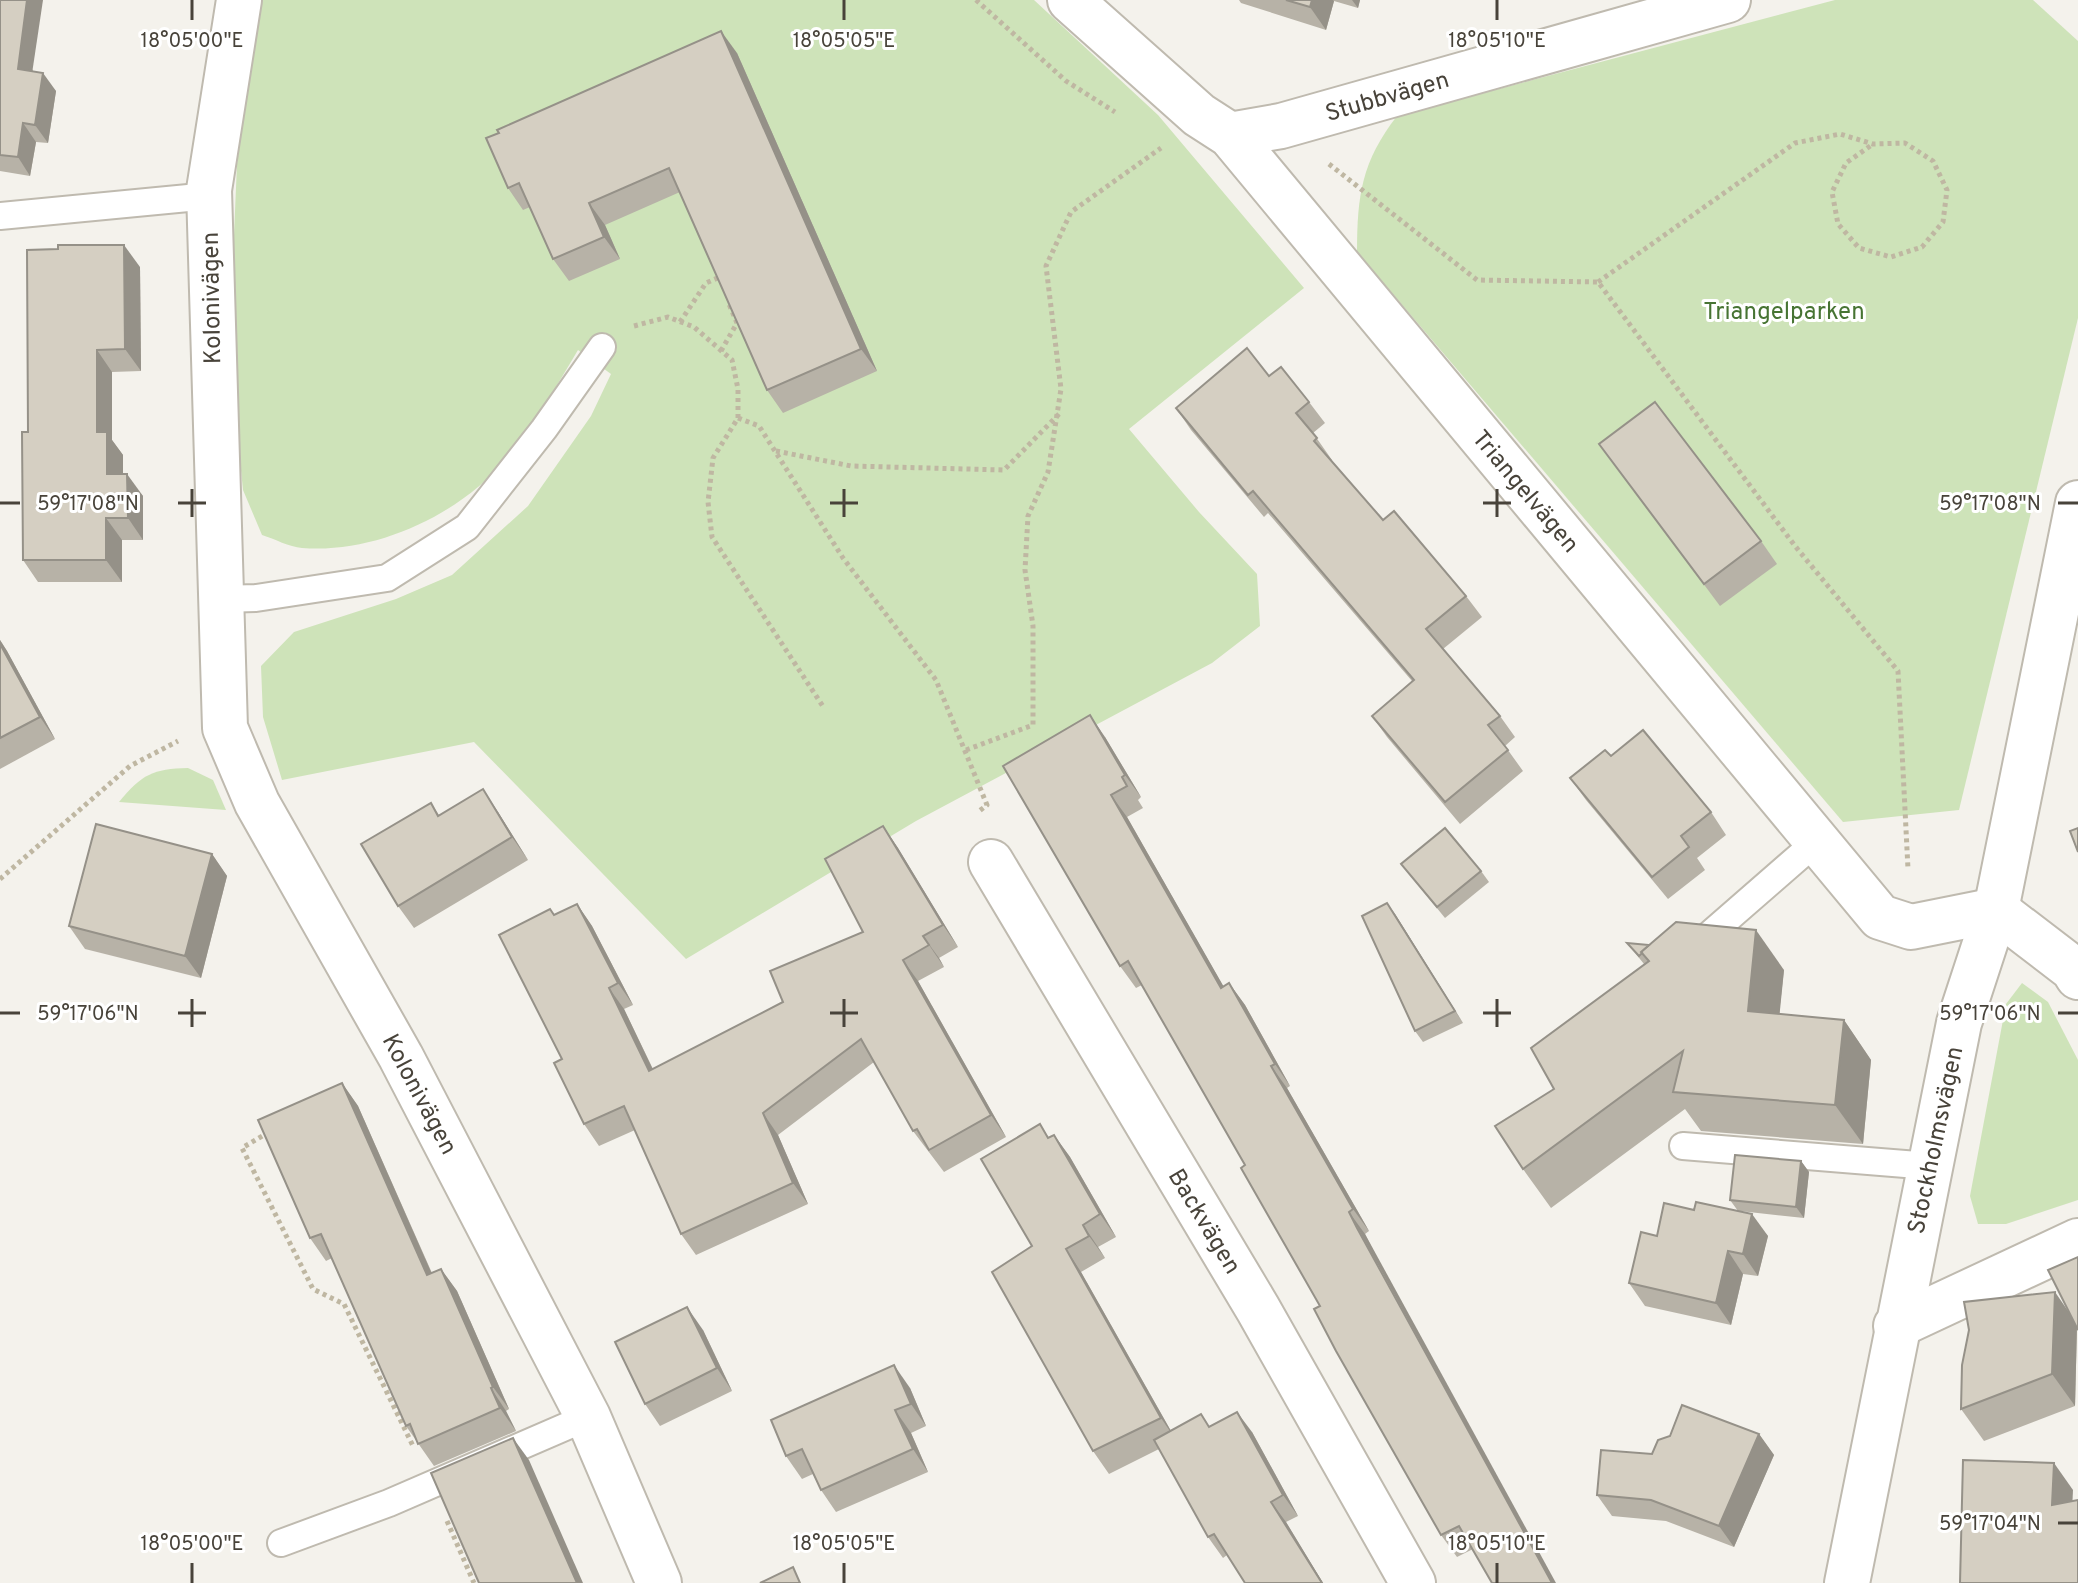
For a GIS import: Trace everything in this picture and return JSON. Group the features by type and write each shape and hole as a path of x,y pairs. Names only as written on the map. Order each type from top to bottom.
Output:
{"street":[{"name":"Kolonivägen","path":"239,0 209,196 225,728 257,803 401,1057 588,1417 659,1583"},
{"name":"Triangelvägen","path":"1070,0 1199,115 1230,135 1880,917 1911,927"},
{"name":"Stubbvägen","path":"1230,135 1281,126 1728,0"},
{"name":"Stockholmsvägen","path":"1847,1583 1959,1023 1996,910 2078,503"},
{"name":"Backvägen","path":"991,862 1258,1309 1413,1583"},
{"path":"1911,927 1996,910 2073,969 2078,977"},
{"path":"1896,1326 2078,1241"}],"lane":[{"path":"0,216 209,196"},
{"path":"221,599 256,598 387,578 467,527 544,429 602,347"},
{"path":"1668,971 1817,841"},
{"path":"1683,1146 1930,1166"},
{"path":"281,1543 432,1485 588,1417"}],"path":[{"path":"976,0 1066,81 1128,120"},
{"path":"1281,126 1477,280 1598,282 1795,143 1840,134 1873,144 1905,143 1933,161 1947,190 1943,222 1922,247 1891,257 1859,248 1838,224 1832,192 1846,163 1873,144"},
{"path":"966,750 1033,725 1033,626 1025,570 1028,516 1048,472 1060,413 1061,389 1046,266 1071,212 1168,143 1154,136"},
{"path":"680,322 706,283 720,276 723,289"},
{"path":"1598,282 1795,546 1898,671 1911,927"},
{"path":"721,351 737,323 728,300"},
{"path":"602,347 635,326 668,317 694,327 732,360 738,389 738,418 713,458 708,502 712,537 824,708"},
{"path":"775,451 851,466 1004,470 1060,413"},
{"path":"738,418 759,426 843,558 936,680 966,750 971,774 987,805 974,814"},
{"path":"0,879 130,766"},
{"path":"276,1129 242,1148 313,1289 344,1304 432,1485 474,1583"},
{"path":"344,1304 357,1297"}],"green space":[{"path":"260,0 1034,0 1158,115 1304,288 1129,429 1199,512 1257,574 1260,626 1212,663 916,821 686,959 474,742 282,780 263,717 261,666 294,632 396,599 452,575 528,506 591,416 611,374 578,350 536,419 507,458 466,497 415,526 387,537 330,548 297,547 262,535 243,490 229,354 237,164"},
{"name":"Triangelparken","path":"1835,0 2033,0 2078,41 2078,318 1959,810 1843,822 1357,252 1358,213 1364,180 1376,148 1397,116"},
{"path":"188,768 213,780 226,810 119,802 149,775"},
{"path":"2022,983 2048,1002 2078,1060 2078,1200 2006,1224 1978,1224 1970,1196 2006,1004"}],"building":[{"path":"0,0 27,0 18,69 43,73 35,125 23,123 18,157 0,155"},
{"path":"1286,0 1312,0 1310,7"},
{"path":"721,31 861,349 767,390 669,168 589,203 604,237 553,259 519,183 508,188 486,138 499,133 497,130"},
{"path":"58,245 124,245 125,349 97,350 97,432 107,432 107,474 127,474 128,518 106,518 106,560 23,560 22,432 28,432 27,250 58,249"},
{"path":"1247,348 1269,376 1281,367 1309,402 1296,413 1317,438 1314,441 1383,520 1394,511 1466,596 1426,629 1500,716 1488,725 1508,750 1445,802 1372,716 1414,680 1253,491 1248,495 1176,408"},
{"path":"1655,402 1761,541 1704,584 1599,444"},
{"path":"0,644 40,717 0,738"},
{"path":"1090,715 1125,775 1122,777 1127,786 1111,795 1221,988 1229,983 1275,1064 1271,1066 1353,1209 1349,1212 1357,1228 1552,1583 1492,1583 1459,1526 1441,1535 1336,1351 1314,1309 1320,1306 1241,1168 1245,1165 1128,961 1120,966 1003,766"},
{"path":"1643,730 1711,812 1681,836 1689,847 1652,877 1570,778 1605,750 1611,756"},
{"path":"483,789 512,837 398,906 361,844 431,803 438,816"},
{"path":"96,824 212,854 185,956 69,926"},
{"path":"883,826 943,925 923,936 929,945 903,960 991,1115 929,1150 917,1129 913,1131 861,1039 763,1113 793,1183 681,1234 624,1106 584,1124 554,1063 562,1059 499,935 550,909 554,915 577,904 618,983 609,988 649,1071 783,1002 770,971 863,932 825,859"},
{"path":"1445,828 1481,871 1437,907 1401,864"},
{"path":"2078,828 2078,852 2070,831"},
{"path":"1387,903 1455,1011 1415,1031 1362,916"},
{"path":"1676,922 1756,930 1748,1011 1844,1020 1835,1105 1673,1092 1683,1051 1523,1169 1495,1126 1554,1089 1531,1048 1649,961 1641,952"},
{"path":"1627,943 1649,945 1639,956"},
{"path":"342,1083 427,1275 441,1269 500,1408 418,1444 410,1424 406,1426 321,1234 310,1238 258,1120"},
{"path":"1040,1124 1048,1138 1054,1135 1100,1214 1083,1225 1089,1236 1066,1249 1161,1418 1093,1451 992,1272 1032,1246 981,1159"},
{"path":"1735,1155 1801,1161 1796,1207 1730,1200"},
{"path":"1696,1202 1752,1214 1743,1254 1728,1251 1716,1303 1629,1283 1641,1232 1657,1236 1664,1203 1694,1210"},
{"path":"2078,1257 2078,1330 2048,1270"},
{"path":"2055,1292 2052,1374 1961,1409 1962,1365 1969,1330 1964,1302"},
{"path":"687,1307 717,1368 645,1404 615,1342"},
{"path":"894,1365 911,1404 895,1410 913,1449 821,1490 802,1449 786,1456 771,1420"},
{"path":"1682,1405 1759,1434 1719,1526 1651,1500 1597,1495 1601,1450 1652,1454 1658,1440 1670,1436"},
{"path":"1237,1412 1283,1495 1271,1502 1322,1583 1245,1583 1214,1534 1208,1537 1154,1440 1201,1414 1209,1427"},
{"path":"513,1438 577,1583 479,1583 431,1473"},
{"path":"1963,1460 2054,1463 2052,1505 2078,1500 2078,1583 1960,1583"},
{"path":"793,1567 800,1583 760,1583"}]}
